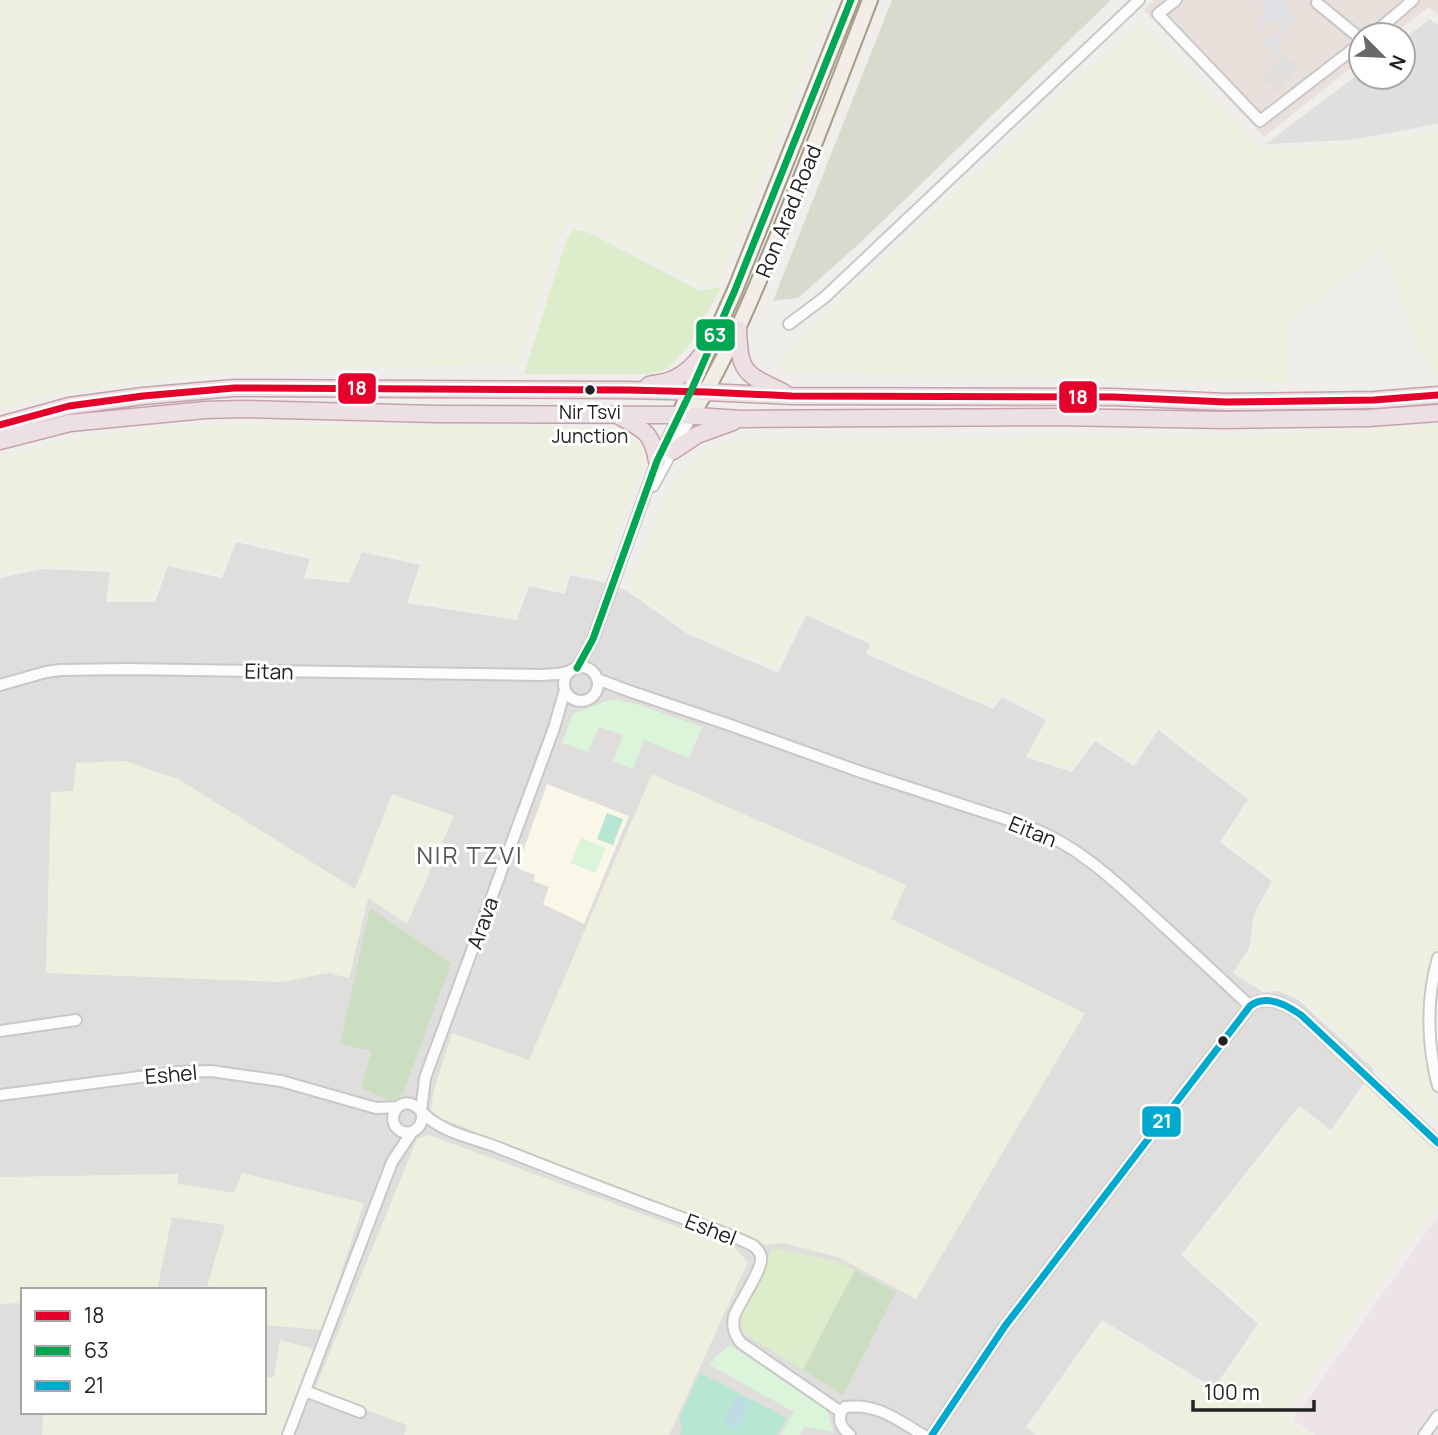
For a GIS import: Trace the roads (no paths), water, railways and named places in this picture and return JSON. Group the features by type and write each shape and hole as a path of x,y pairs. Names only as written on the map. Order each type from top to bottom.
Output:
{"highway":[{"path":"628,390 672,380 693,366 719,327"},
{"path":"738,329 741,361 746,370 756,379 792,396"},
{"path":"0,425 69,406 234,388 628,390 792,396 1114,397 1226,402 1374,400 1438,396"},
{"path":"0,441 70,423 205,410 256,409 435,414 686,415 742,419 1056,417 1224,420 1369,418 1438,413"},
{"path":"614,414 647,433 653,441 657,461"},
{"path":"673,451 697,435 742,419"}],"main road":[{"name":"Ron Arad Road","path":"699,392 719,327 851,0"},
{"name":"Ron Arad Road","path":"686,415 738,329 758,284 870,0"}],"street":[{"path":"789,324 825,297 1139,0"},
{"path":"1176,0 1158,15 1260,121 1347,52"},
{"path":"1386,21 1406,2"},
{"path":"1317,3 1347,29"},
{"path":"638,517 673,451 686,415"},
{"path":"593,639 591,660 598,686 587,699 573,699 565,689 565,678 593,639 657,461 686,415"},
{"path":"574,669 585,667 596,676"},
{"name":"Eitan","path":"0,685 46,672 79,669 541,675 574,669"},
{"name":"Eitan","path":"541,675 551,678 565,689"},
{"name":"Eitan","path":"596,676 629,691 890,782 1027,826 1052,837 1088,859 1250,1006"},
{"name":"Arava","path":"401,1105 411,1099 425,1078 554,728 565,689"},
{"name":"Eitan","path":"587,699 610,691 629,691"},
{"name":"Arava","path":"554,728 572,706 587,699"},
{"path":"1438,958 1432,984 1430,1024 1432,1060 1438,1086"},
{"path":"932,1435 1005,1326 1250,1006 1260,1000 1291,1008 1318,1029 1438,1143"},
{"path":"0,1031 76,1020"},
{"name":"Eshel","path":"4,1094 211,1070 281,1082 369,1107 401,1105"},
{"name":"Arava","path":"421,1112 425,1078"},
{"path":"288,1435 392,1162 397,1138 394,1114 401,1105 413,1104 421,1112 422,1122 392,1162"},
{"name":"Eshel","path":"369,1107 395,1124"},
{"name":"Eshel","path":"421,1112 453,1132 754,1245 761,1259 734,1315 736,1337 841,1412"},
{"path":"395,1124 403,1132 414,1131"},
{"name":"Eshel","path":"414,1131 425,1129 453,1132"},
{"path":"305,1391 360,1412"},
{"path":"850,1435 840,1424 841,1412 845,1407 864,1406 877,1409 923,1435"},
{"path":"1424,1435 1438,1416"}],"water":[{"path":"737,1395 751,1404 737,1429 723,1421"}],"place":[{"name":"Nir Tsvi Junction","path":"590,390"}],"district":[{"name":"NIR TZVI","path":"470,854"}]}
